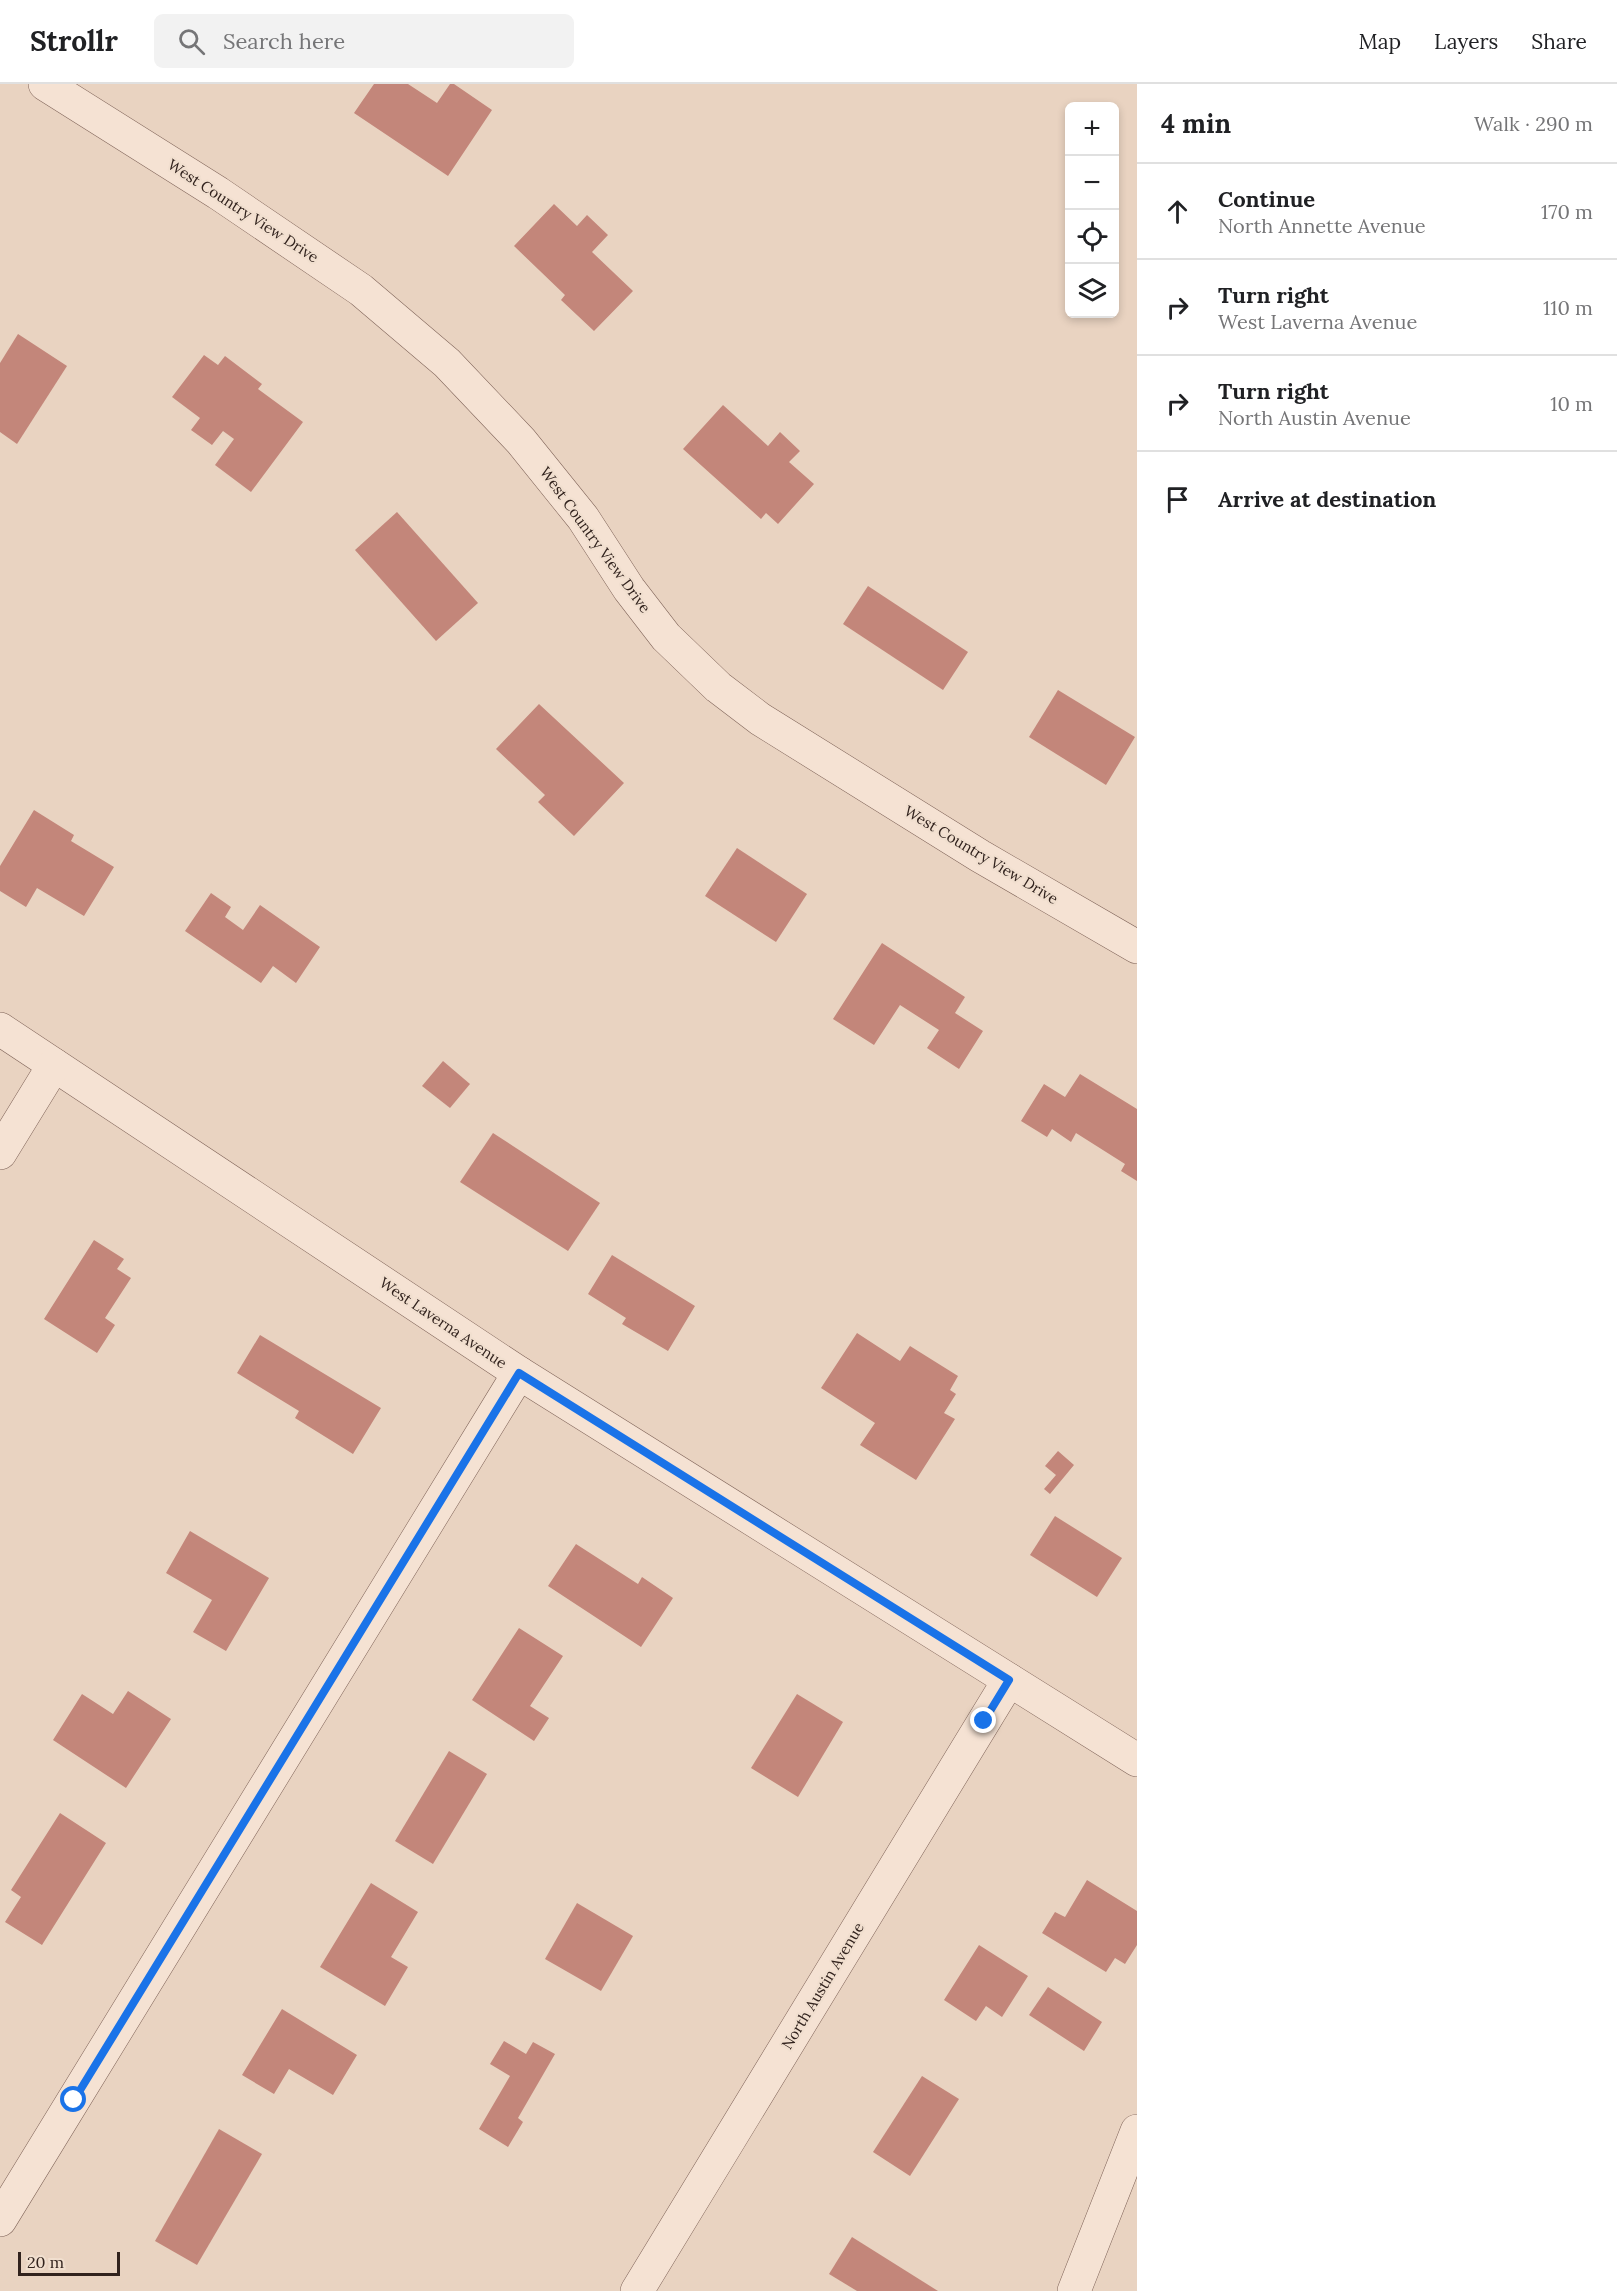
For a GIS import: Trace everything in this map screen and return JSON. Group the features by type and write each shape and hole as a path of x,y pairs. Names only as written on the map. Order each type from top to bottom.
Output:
{"street":[{"name":"West Country View Drive","path":"45,84 218,193 361,290 447,363 521,441 569,501 629,589 666,637 718,687 760,719 980,856 1137,947"},
{"name":"West Laverna Avenue","path":"0,1029 519,1373 1137,1760"},
{"path":"0,1153 54,1065"},
{"path":"0,2220 519,1373"},
{"name":"North Austin Avenue","path":"637,2291 1009,1680"},
{"path":"1074,2291 1137,2131"}],"building":[{"path":"374,84 408,84 437,103 450,84 454,84 492,110 448,176 354,113"},
{"path":"554,204 577,226 587,215 608,235 592,252 633,291 594,331 561,300 565,295 514,246"},
{"path":"18,334 67,366 17,444 0,432 0,363"},
{"path":"204,355 218,365 225,356 262,384 258,389 303,422 251,492 215,465 234,439 223,431 212,445 191,430 200,418 172,397"},
{"path":"723,405 768,446 780,432 800,451 789,462 814,484 778,524 766,513 761,519 683,449"},
{"path":"397,512 478,603 436,641 355,550"},
{"path":"868,586 968,652 943,690 843,624"},
{"path":"1058,690 1135,737 1106,785 1029,737"},
{"path":"539,704 624,783 574,836 538,802 545,795 496,749"},
{"path":"34,810 74,835 71,841 114,867 84,916 37,888 26,907 0,891 0,866"},
{"path":"737,848 807,894 776,942 705,896"},
{"path":"211,893 231,907 225,917 243,930 260,905 320,947 296,983 273,966 261,983 185,931"},
{"path":"882,943 965,997 955,1013 983,1031 959,1069 927,1048 939,1030 900,1005 874,1045 833,1019"},
{"path":"443,1061 470,1084 450,1108 422,1086"},
{"path":"1080,1074 1137,1109 1137,1181 1121,1171 1125,1164 1076,1133 1071,1142 1052,1129 1047,1137 1021,1121 1044,1084 1065,1097"},
{"path":"493,1133 600,1203 568,1251 460,1182"},
{"path":"94,1240 124,1259 117,1269 131,1278 105,1318 115,1325 97,1353 44,1319"},
{"path":"612,1255 695,1306 668,1351 622,1324 626,1318 588,1294"},
{"path":"857,1333 900,1361 910,1346 958,1376 950,1390 956,1394 944,1413 955,1419 916,1480 860,1445 875,1423 821,1388"},
{"path":"260,1335 381,1408 353,1454 295,1418 299,1411 237,1373"},
{"path":"1058,1451 1074,1465 1050,1494 1044,1489 1056,1475 1045,1466"},
{"path":"1055,1516 1122,1558 1097,1597 1030,1555"},
{"path":"190,1531 269,1578 226,1651 193,1632 212,1600 166,1573"},
{"path":"576,1544 638,1584 642,1577 673,1598 641,1647 548,1586"},
{"path":"519,1628 563,1656 530,1706 549,1718 534,1741 472,1700"},
{"path":"128,1691 171,1719 126,1788 53,1740 82,1694 113,1714"},
{"path":"797,1694 843,1722 798,1797 751,1768"},
{"path":"449,1751 487,1774 433,1864 395,1841"},
{"path":"60,1813 106,1843 42,1945 5,1922 21,1897 11,1890"},
{"path":"1087,1880 1137,1911 1137,1945 1125,1964 1115,1958 1106,1972 1042,1933 1055,1912 1065,1917"},
{"path":"371,1883 418,1912 391,1957 408,1967 385,2006 320,1967"},
{"path":"577,1903 633,1936 601,1991 545,1959"},
{"path":"979,1945 1028,1976 1002,2017 986,2006 976,2021 944,2000"},
{"path":"1048,1987 1102,2022 1084,2051 1029,2015"},
{"path":"282,2009 357,2055 333,2095 289,2069 274,2094 242,2075"},
{"path":"504,2041 526,2054 533,2042 555,2054 518,2118 523,2122 508,2147 479,2129 510,2076 490,2064"},
{"path":"922,2076 959,2099 910,2176 873,2152"},
{"path":"219,2129 262,2154 197,2265 155,2241"},
{"path":"852,2237 938,2291 857,2291 829,2274"}],"route":[{"path":"74,2100 519,1373 1009,1680 984,1721"}]}
